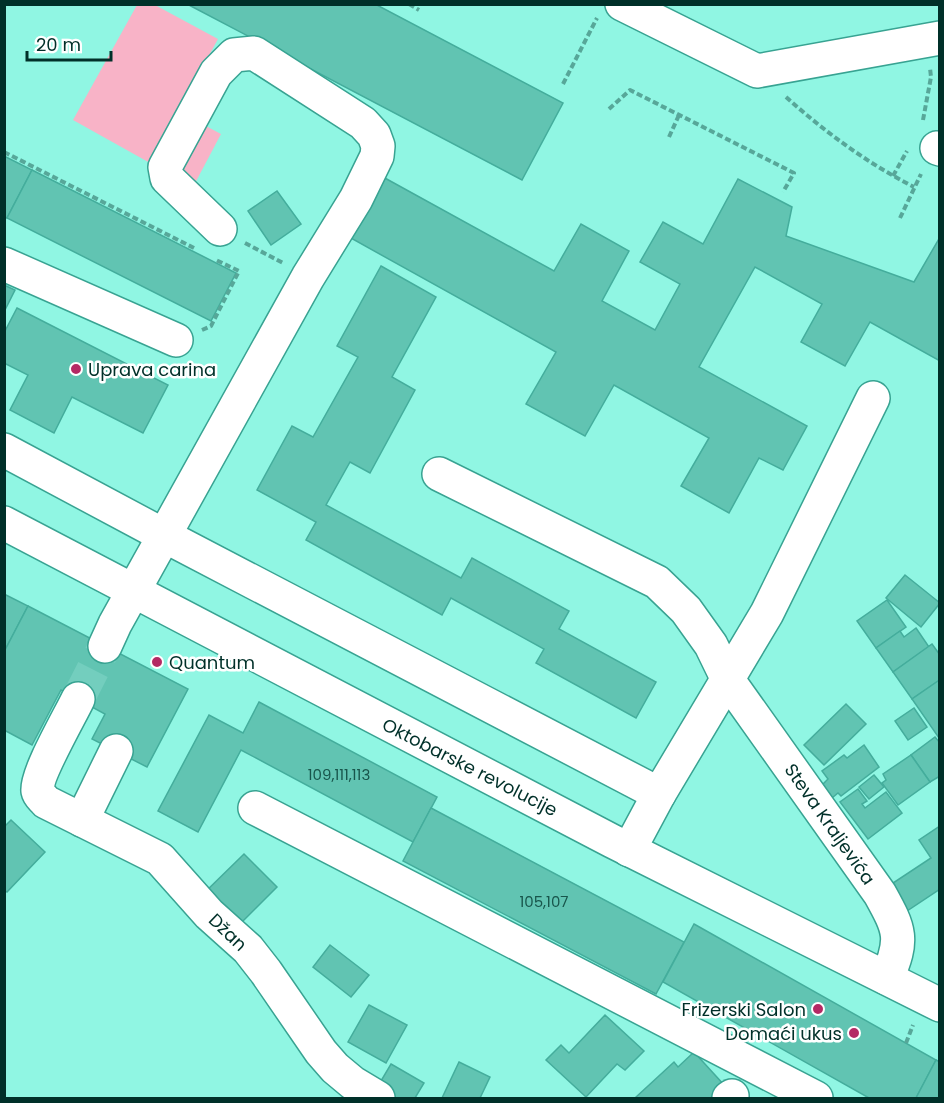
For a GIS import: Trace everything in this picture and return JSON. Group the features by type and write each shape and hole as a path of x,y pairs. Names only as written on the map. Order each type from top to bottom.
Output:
{"street":[{"path":"610,10 757,70 933,39"},
{"path":"105,646 133,591 308,277 356,199 377,156 378,146 374,135 363,123 254,53 234,55 216,73 165,167 167,178 208,245"},
{"path":"4,264 176,340"},
{"path":"629,850 659,794 767,612 873,398"},
{"path":"4,450 659,794"},
{"name":"Steva Kraljevića","path":"439,474 657,582 686,610 711,645 728,680 880,894 893,917 898,932 898,945 896,959 887,978"},
{"name":"Oktobarske revolucije","path":"4,523 629,850 939,1005"},
{"name":"Džan","path":"78,699 43,770 38,788 40,796 46,802 152,854 170,869 209,914 254,957 321,1052 335,1068 352,1083 378,1098"},
{"path":"82,820 116,751"},
{"path":"255,808 816,1098"}],"path":[{"path":"409,4 419,10"},
{"path":"563,84 610,10"},
{"path":"900,219 914,187 926,143 924,118 931,76 933,39"},
{"path":"757,70 823,129 860,157 914,187"},
{"path":"609,109 630,90 794,173 783,192"},
{"path":"669,137 679,114"},
{"path":"893,176 926,143"},
{"path":"4,152 208,245 308,277"},
{"path":"176,340 211,326 239,271 208,245"},
{"path":"906,1043 913,1025"}],"shaded area":[{"path":"137,5 155,5 218,39 150,163 73,120"},
{"path":"185,115 221,134 193,187 157,168"}],"building":[{"path":"187,4 375,4 563,103 522,180"},
{"path":"4,156 32,170 7,218 4,216"},
{"path":"32,170 236,273 211,321 7,218"},
{"path":"383,177 554,271 581,224 629,251 602,301 655,330 680,284 640,262 663,222 703,244 738,179 792,207 786,236 914,282 940,237 940,361 870,322 845,366 801,342 822,304 755,267 699,367 807,426 783,470 759,458 729,513 681,486 709,438 614,385 585,436 526,404 556,352 349,237"},
{"path":"277,191 301,224 271,245 248,211"},
{"path":"381,266 436,297 392,377 415,390 370,473 350,462 326,505 461,578 472,558 569,611 559,629 656,682 636,718 536,663 544,649 451,598 442,615 306,540 316,522 257,490 292,426 313,437 358,357 337,346"},
{"path":"4,285 15,290 4,312"},
{"name":"Uprava carina","path":"17,308 168,385 143,433 72,397 54,433 10,410 28,375 4,363 4,333"},
{"path":"905,575 940,603 921,627 886,598"},
{"path":"4,594 28,606 4,652"},
{"path":"887,600 906,627 876,648 857,621"},
{"path":"28,606 188,689 147,767 92,739 105,714 61,690 32,745 4,730 4,652"},
{"path":"916,628 929,647 893,672 876,648 900,631 904,637"},
{"path":"932,644 940,655 940,680 912,699 893,672"},
{"path":"938,681 940,683 939,738 912,699"},
{"path":"259,702 437,797 413,842 241,750 198,832 158,811 209,715 243,733"},
{"path":"846,704 866,724 824,765 804,745"},
{"path":"914,708 927,727 908,740 895,721"},
{"path":"935,737 940,743 940,776 930,782 911,755"},
{"path":"864,745 879,767 841,796 838,793 832,798 822,785 828,779 822,771 844,755 847,758"},
{"path":"911,755 930,782 898,805 882,783 886,780 883,774"},
{"path":"874,775 884,787 869,799 859,787"},
{"path":"858,789 867,801 862,804 865,808 886,792 902,813 868,839 840,802"},
{"path":"431,808 684,942 656,994 403,861"},
{"path":"11,820 45,852 7,892 4,890 4,827"},
{"path":"940,826 940,889 907,911 890,885 931,858 919,840"},
{"path":"244,854 277,887 233,931 199,898"},
{"path":"694,924 936,1060 916,1098 869,1098 663,982"},
{"path":"330,945 369,975 351,997 313,967"},
{"path":"369,1005 407,1025 386,1063 348,1042"},
{"path":"605,1015 644,1051 625,1070 617,1064 586,1097 546,1060 561,1045 569,1053"},
{"path":"694,1052 725,1086 711,1098 635,1098 674,1062 678,1067"},
{"path":"936,1060 940,1062 940,1098 916,1098"},
{"path":"459,1062 490,1077 480,1098 442,1098"},
{"path":"391,1064 424,1083 415,1098 388,1098 375,1091"}],"tunnel":[{"path":"78,699 105,646"}],"place":[{"name":"Uprava carina","path":"76,369"},
{"name":"Quantum","path":"157,662"},
{"name":"Frizerski Salon","path":"818,1009"},
{"name":"Domaći ukus","path":"854,1033"}]}
